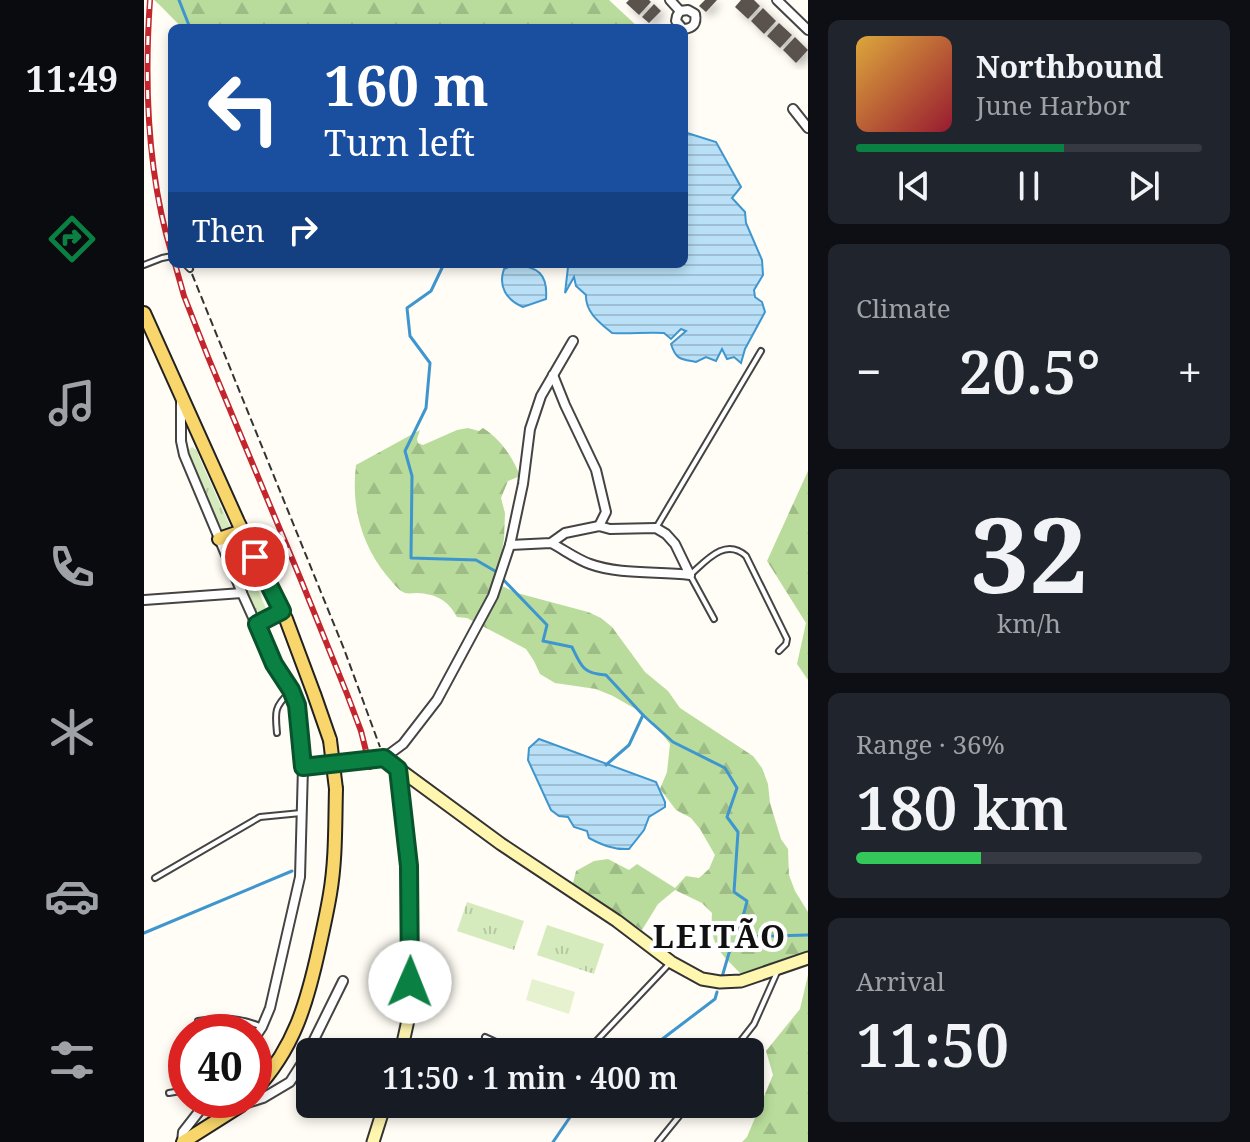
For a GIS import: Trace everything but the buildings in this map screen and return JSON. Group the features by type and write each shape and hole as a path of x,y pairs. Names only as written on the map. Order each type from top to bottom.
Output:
{"main road":[{"path":"144,313 242,531 282,611 330,740 336,789 335,849 330,893 304,1008 272,1069"},
{"path":"219,539 242,531"},
{"path":"257,624 282,611"},
{"path":"182,1142 220,1118"}],"street":[{"path":"670,0 680,11"},
{"path":"777,0 808,30"},
{"path":"680,11 688,10 695,14 694,25 688,28"},
{"path":"678,24 676,19 680,11"},
{"path":"793,109 808,128"},
{"path":"303,767 382,758 403,744 437,700 493,596 510,545 523,484 530,429 541,396 573,341"},
{"path":"553,375 596,470 606,512 599,526"},
{"path":"181,394 184,455 274,664 291,690 299,717 303,767 300,877 267,1014"},
{"path":"551,543 565,533 599,526 610,529 656,528 675,544 690,575"},
{"path":"510,545 551,543 591,564 639,572 690,575"},
{"path":"144,600 242,593"},
{"path":"382,758 671,962 702,979 741,981 808,958"},
{"path":"398,769 410,882 408,1020 404,1038"},
{"path":"272,1093 290,1082 304,1060 343,981"},
{"path":"279,1058 271,1082 275,1085 290,1082"},
{"path":"182,1142 183,1132 194,1118"},
{"path":"373,1142 381,1118"}],"lane":[{"path":"144,265 168,257"},
{"path":"656,528 761,351"},
{"path":"714,619 690,575 719,550 739,550 746,556 787,639 779,651"},
{"path":"277,733 275,711 291,690"},
{"path":"155,878 260,817 303,813"},
{"path":"599,1038 671,962"},
{"path":"743,1038 754,1024 779,968"},
{"path":"658,1142 678,1118"}],"path":[{"path":"190,269 339,636 382,758"}],"green space":[{"path":"154,0 609,0 635,24 179,24"},
{"path":"468,428 479,431 483,428 496,438 510,455 520,476 508,481 501,498 505,513 497,578 500,585 601,618 612,627 645,672 668,691 680,708 753,756 762,768 781,839 788,849 789,875 808,912 808,953 742,975 718,948 713,934 712,913 702,903 675,890 658,904 642,930 573,883 576,871 594,861 608,859 629,870 637,864 675,888 686,876 699,878 709,869 715,855 691,818 676,810 660,789 667,772 670,744 651,720 596,689 555,683 540,674 526,649 467,618 457,617 441,599 402,592 370,551 357,510 356,465 420,430 417,439 423,445"},
{"path":"192,447 230,526 228,532 220,530 187,452"},
{"path":"808,471 808,680 797,664 806,623 767,561"},
{"path":"235,541 267,611 266,616 261,617 255,610 229,549"},
{"path":"467,902 524,921 514,950 457,931"},
{"path":"547,925 604,944 594,974 537,955"},
{"path":"808,975 808,1142 742,1142 755,1118 764,1118 764,1096 773,1075 766,1051 800,1009"},
{"path":"532,979 575,992 569,1014 526,1000"}],"water":[{"path":"688,133 716,142 741,187 732,198 745,212 746,223 762,260 763,275 754,290 765,312 741,363 734,357 727,359 722,349 716,361 706,357 696,362 680,358 671,344 686,331 681,329 671,339 664,333 612,333 591,312 586,295 576,286 574,277 565,293 568,268 688,268"},
{"path":"531,268 540,273 545,283 546,299 523,307 517,304 503,287 504,269"},
{"path":"539,739 656,782 665,807 649,817 644,830 629,849 618,849 589,838 587,831 574,827 568,817 559,816 551,810 528,760 529,748"}],"waterway":[{"path":"179,0 188,24"},
{"path":"442,268 431,291 407,308 410,336 430,363 426,408 405,451 412,476 411,558 476,560 495,571 547,625 543,641 572,647 584,668 606,675 673,742 725,768 737,788 727,817 738,832 734,892 747,901 738,937 808,935"},
{"path":"606,765 629,745 643,715"},
{"path":"144,933 292,871"},
{"path":"722,977 729,953 738,937"},
{"path":"664,1038 715,999 717,992"},
{"path":"553,1142 569,1118"}],"railway":[{"path":"150,0 147,65 149,129 157,193 168,240"},
{"path":"176,268 208,357 347,694 370,767"}],"district":[{"name":"LEITÃO","path":"720,935"}],"route":[{"path":"255,557 282,611 257,624 274,664 297,705 303,767 384,758 398,769 409,866 410,982"}]}
